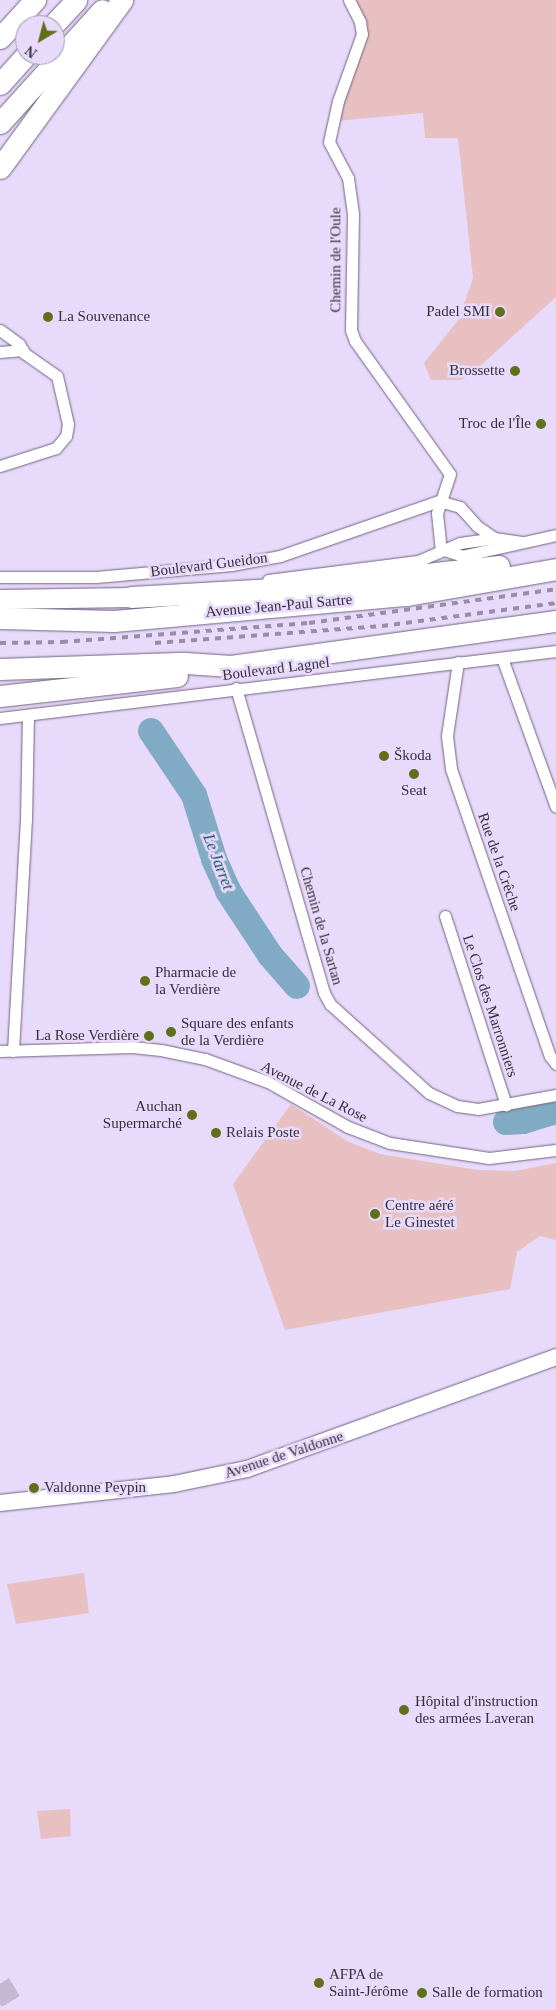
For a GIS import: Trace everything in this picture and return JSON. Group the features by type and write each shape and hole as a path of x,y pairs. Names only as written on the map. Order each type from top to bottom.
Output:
{"highway":[{"path":"0,38 35,0"},
{"path":"62,15 76,0"},
{"path":"0,123 111,0"},
{"path":"0,168 122,0"},
{"path":"0,84 17,65"},
{"path":"131,597 309,587 556,559"},
{"name":"Avenue Jean-Paul Sartre","path":"0,618 134,619 407,595 556,569"},
{"path":"0,696 119,684 231,666 556,621"},
{"path":"367,648 556,628"},
{"path":"0,669 185,663 231,666"}],"main road":[{"name":"Boulevard Gueidon","path":"0,598 131,597"}],"street":[{"name":"Chemin de l'Oule","path":"349,0 360,22 362,34 338,101 329,142 348,178 353,215 351,330 356,341 450,474 439,501"},
{"path":"0,330 22,350 57,376 68,424 66,436 56,448 0,466"},
{"path":"0,352 22,350"},
{"name":"Boulevard Gueidon","path":"0,577 96,577 231,565 280,556 439,501 460,507 477,526 494,538"},
{"path":"439,501 438,540 441,550"},
{"name":"Boulevard Gueidon","path":"441,550 462,556 556,535"},
{"name":"Boulevard Gueidon","path":"131,597 418,561 441,550 494,538 526,543"},
{"name":"Boulevard Lagnel","path":"0,718 236,688 556,652"},
{"path":"502,658 556,807"},
{"name":"Rue de la Crêche","path":"458,662 447,736 451,768 550,1056 556,1064"},
{"name":"Chemin de la Sartan","path":"236,688 324,993 330,1004 429,1093 457,1106 478,1109 556,1095"},
{"path":"13,1050 26,820 28,715"},
{"name":"Le Clos des Marronniers","path":"445,916 506,1105"},
{"name":"Avenue de La Rose","path":"0,1051 132,1047 161,1050 205,1059 268,1082 348,1127 390,1142 489,1158 556,1150"},
{"name":"Avenue de Valdonne","path":"0,1503 174,1484 247,1469 556,1357"}],"shaded area":[{"path":"354,0 556,0 556,297 469,376 460,380 431,380 424,363 459,319 473,278 458,138 425,138 423,113 337,121 368,34 365,20"},
{"path":"291,1104 347,1141 380,1154 477,1170 515,1171 556,1163 556,1240 540,1236 517,1252 510,1289 285,1330 233,1184"},
{"path":"84,1573 89,1613 16,1624 7,1584"},
{"path":"70,1809 71,1836 41,1839 37,1811"}],"waterway":[{"name":"Le Jarret","path":"151,731 194,795 214,859 228,891 270,955 297,986"},
{"name":"Le Jarret","path":"506,1122 523,1121 556,1111"}],"tunnel":[{"path":"0,1983 16,2010"}],"railway":[{"path":"0,643 62,642 309,623 556,589"},
{"path":"155,643 382,626 556,603"}],"place":[{"name":"Padel SMI","path":"500,312"},
{"name":"La Souvenance","path":"48,317"},
{"name":"Brossette","path":"515,371"},
{"name":"Troc de l'Île","path":"541,424"},
{"name":"Škoda","path":"384,756"},
{"name":"Seat","path":"414,774"},
{"name":"Pharmacie de la Verdière","path":"145,981"},
{"name":"Square des enfants de la Verdière","path":"171,1032"},
{"name":"La Rose Verdière","path":"149,1036"},
{"name":"Auchan Supermarché","path":"192,1115"},
{"name":"Relais Poste","path":"216,1133"},
{"name":"Centre aéré Le Ginestet","path":"375,1214"},
{"name":"Valdonne Peypin","path":"34,1488"},
{"name":"Hôpital d'instruction des armées Laveran","path":"404,1710"},
{"name":"AFPA de Saint-Jérôme","path":"319,1983"},
{"name":"Salle de formation","path":"422,1993"}]}
